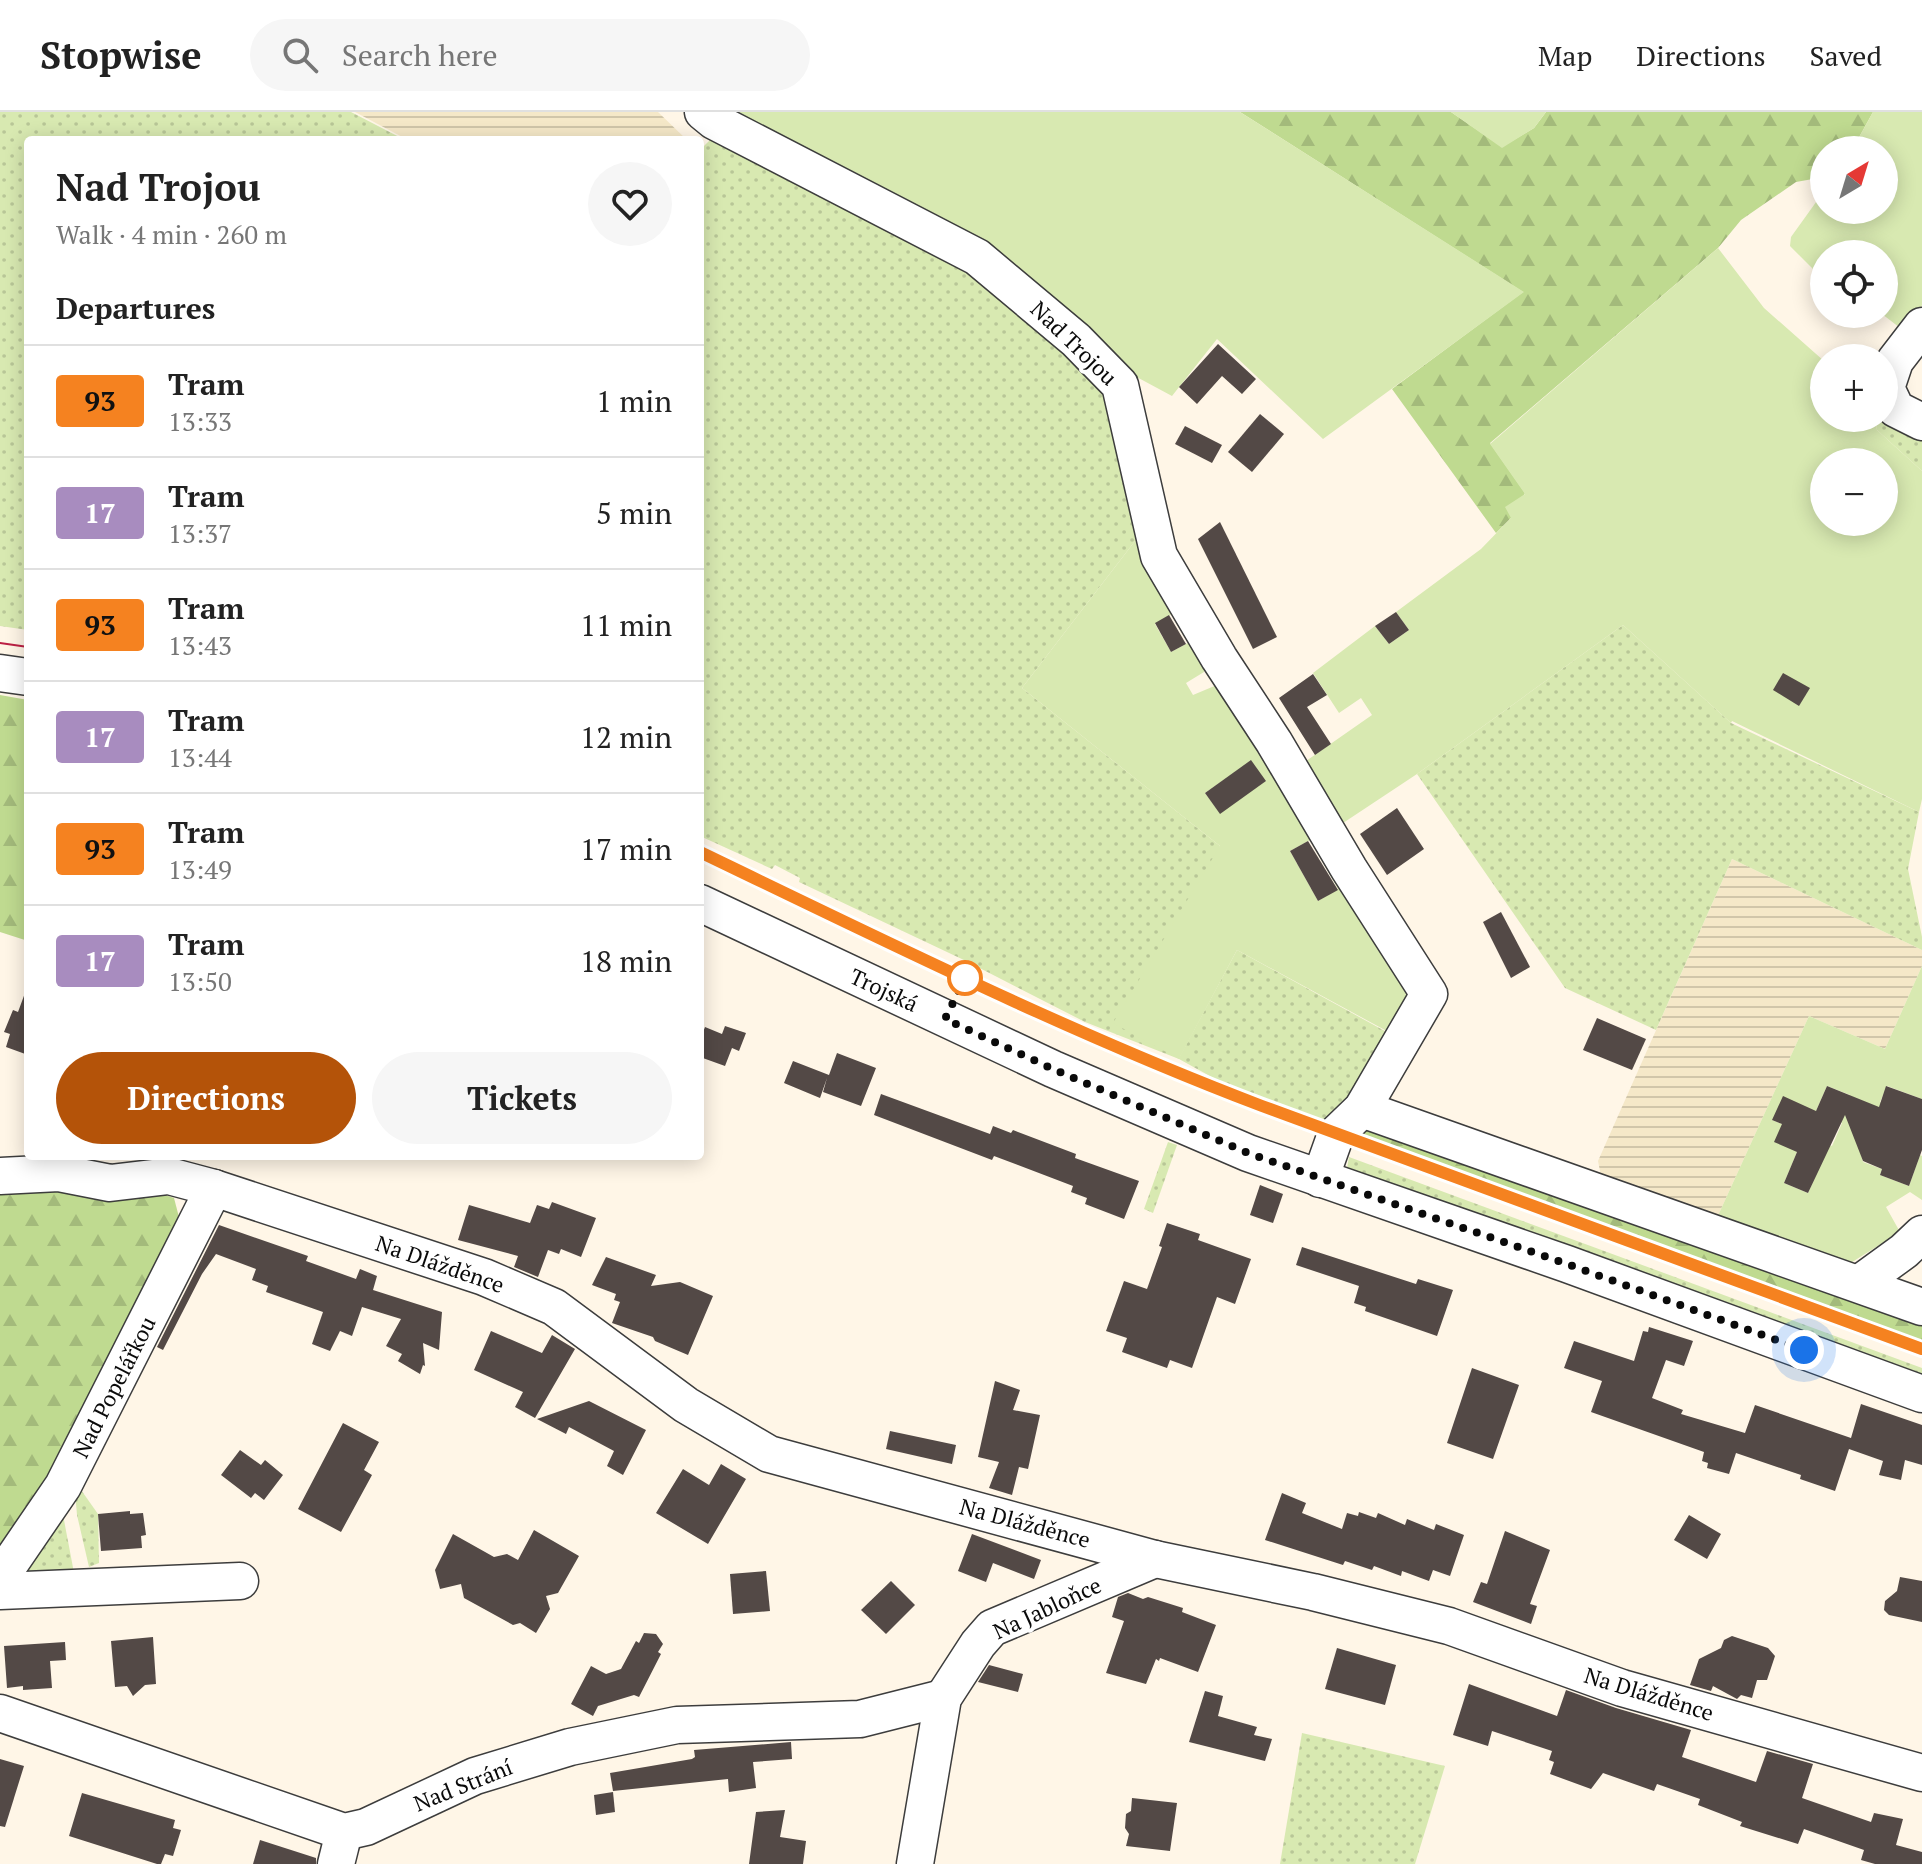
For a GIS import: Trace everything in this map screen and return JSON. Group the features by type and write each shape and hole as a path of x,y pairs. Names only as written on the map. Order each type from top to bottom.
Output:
{"street":[{"name":"Nad Trojou","path":"703,112 714,121 977,257 1076,340 1120,385 1159,556 1349,869 1429,994 1362,1109 1336,1134 1320,1179"},
{"path":"1922,326 1895,361 1886,388 1896,409 1922,422"},
{"path":"0,673 24,676"},
{"name":"Trojská","path":"704,905 1053,1069 1248,1153 1567,1264 1922,1394"},
{"path":"1362,1109 1922,1307"},
{"name":"Na Dlážděnce","path":"0,1176 59,1173 110,1183 169,1176 214,1188 484,1277 554,1307 686,1405 769,1454 1155,1559 1313,1592 1449,1626 1622,1688 1922,1773"},
{"name":"Nad Popelářkou","path":"0,1578 63,1486 214,1188"},
{"path":"1860,1283 1922,1234"},
{"name":"Na Jabloňce","path":"915,1864 943,1698 978,1644 992,1628 1155,1559"},
{"path":"0,1591 240,1581"},
{"name":"Nad Strání","path":"0,1713 340,1848 366,1827 475,1776 570,1747 677,1725 860,1719 943,1698"}],"shaded area":[{"path":"355,112 658,112 683,136 400,136"},
{"path":"1732,859 1922,950 1922,966 1885,1049 1809,1016 1716,1220 1602,1181 1598,1161"}],"green space":[{"path":"0,112 351,112 397,136 24,136 24,629 0,626"},
{"path":"726,112 1240,112 1524,292 1323,439 1217,339 1172,396 1105,360"},
{"path":"1240,112 1451,112 1502,147 1534,128 1546,112 1873,112 1860,136 1810,136 1810,180 1796,182 1741,220 1718,248 1490,443 1525,493 1511,518 1496,533 1392,389 1523,292"},
{"path":"1451,112 1546,112 1534,128 1502,148"},
{"path":"1873,112 1922,112 1922,305 1908,334 1898,326 1898,240 1810,240 1810,266 1790,246 1791,237 1810,211 1810,224 1898,224 1898,136 1860,136"},
{"path":"718,132 973,263 1108,389 1157,570 1135,541 1022,688 1220,846 1179,1058 1237,950 1394,1036 1353,1107 1330,1115 1319,1125 1257,1102 1179,1059 1085,1022 966,961 799,882 800,878 775,865 772,869 704,838 704,146"},
{"path":"1718,248 1764,308 1810,349 1810,432 1879,432 1897,448 1810,448 1810,536 1898,536 1898,449 1922,471 1922,799 1919,812 1731,723 1623,625 1417,774 1334,829 1296,768 1372,715 1361,698 1339,713 1313,673 1375,626 1389,644 1409,630 1396,612 1481,549 1511,518 1505,507 1525,494 1490,444"},
{"path":"1898,422 1922,429 1922,471 1898,448 1879,432 1898,432"},
{"path":"1135,541 1157,570 1204,668 1204,672 1186,683 1193,695 1224,682 1419,991 1396,1036 1237,950 1179,1059 1113,1023 1220,846 1022,688","holes":["1172,614 1188,643 1171,652 1155,624","1251,761 1220,813 1205,793","1310,840 1338,889 1318,901 1290,851"]},
{"path":"1623,625 1731,723 1919,812 1908,869 1922,950 1732,859 1656,1030 1565,988 1417,774"},
{"path":"0,695 24,699 24,940 0,932"},
{"path":"1922,966 1922,1099 1887,1086 1880,1102 1922,1118 1861,1154 1863,1162 1882,1169 1880,1175 1909,1186 1922,1156 1922,1200 1910,1192 1886,1207 1900,1232 1841,1269 1716,1220 1809,1016 1885,1049","holes":["1827,1086 1850,1095 1839,1121 1842,1123 1808,1193 1784,1183 1797,1152 1782,1124 1772,1120 1816,1111"]},
{"path":"1365,1128 1922,1318 1922,1341 1358,1136"},
{"path":"1168,1142 1177,1145 1153,1213 1144,1209"},
{"path":"1349,1157 1922,1368 1922,1382 1350,1176 1347,1168"},
{"path":"129,1183 174,1198 180,1221 32,1517 0,1560 0,1186"},
{"path":"74,1480 98,1514 99,1563 89,1567 77,1515"},
{"path":"61,1504 74,1573 28,1581 24,1567"},
{"path":"1302,1733 1445,1766 1415,1864 1280,1864"}],"building":[{"path":"1218,344 1256,379 1242,394 1222,376 1197,404 1179,387"},
{"path":"1260,414 1284,434 1252,472 1228,452"},
{"path":"1185,426 1222,445 1212,463 1175,444"},
{"path":"1220,522 1277,637 1253,649 1198,539"},
{"path":"1396,612 1409,630 1389,644 1375,626"},
{"path":"1169,615 1186,644 1171,652 1155,623"},
{"path":"1783,673 1810,688 1799,706 1773,690"},
{"path":"1313,674 1327,695 1307,707 1331,744 1315,755 1279,698"},
{"path":"1251,760 1266,781 1220,814 1205,793"},
{"path":"1397,808 1424,849 1387,875 1360,834"},
{"path":"1308,841 1338,890 1318,901 1290,851"},
{"path":"1501,912 1530,967 1511,978 1483,922"},
{"path":"24,996 24,1054 6,1047 10,1034 4,1032 13,1010 18,1012"},
{"path":"1597,1018 1646,1039 1632,1070 1583,1050"},
{"path":"725,1026 746,1033 739,1051 732,1048 725,1066 704,1058 705,1027 722,1034"},
{"path":"837,1053 876,1068 861,1106 823,1092 827,1078 820,1098 784,1083 793,1061 829,1075"},
{"path":"1827,1086 1879,1107 1886,1086 1922,1099 1922,1150 1909,1186 1880,1175 1882,1169 1863,1161 1845,1115 1808,1193 1784,1183 1797,1152 1774,1142 1782,1124 1772,1120 1783,1096 1816,1111"},
{"path":"881,1094 990,1134 993,1126 1011,1133 1013,1130 1076,1154 1075,1158 1139,1181 1124,1219 1085,1204 1087,1198 1071,1192 1073,1186 994,1156 992,1160 874,1115"},
{"path":"1260,1185 1283,1194 1273,1223 1250,1215"},
{"path":"552,1202 596,1218 581,1257 561,1249 559,1254 548,1250 538,1277 514,1267 518,1256 458,1240 469,1205 530,1223 537,1205 549,1209"},
{"path":"1167,1223 1200,1234 1198,1240 1251,1259 1235,1304 1217,1297 1192,1368 1170,1360 1167,1368 1122,1352 1127,1338 1106,1331 1124,1281 1147,1289"},
{"path":"219,1225 308,1256 306,1261 356,1279 360,1269 377,1276 373,1290 442,1312 439,1350 423,1343 425,1366 420,1374 398,1361 402,1354 386,1346 401,1319 362,1307 352,1336 340,1331 330,1351 312,1344 323,1312 266,1292 268,1286 252,1280 256,1269 216,1254 202,1274 163,1350 157,1347"},
{"path":"1302,1247 1416,1284 1418,1279 1453,1290 1437,1336 1365,1311 1366,1307 1354,1303 1359,1286 1296,1265"},
{"path":"606,1257 656,1275 651,1286 680,1282 713,1296 688,1355 655,1341 653,1337 612,1323 620,1302 614,1300 616,1294 592,1285"},
{"path":"1649,1327 1693,1341 1684,1366 1666,1360 1652,1398 1683,1410 1681,1414 1745,1433 1755,1405 1851,1438 1861,1404 1922,1425 1922,1465 1905,1460 1901,1480 1879,1475 1883,1461 1849,1449 1835,1491 1800,1479 1801,1475 1736,1453 1729,1474 1707,1468 1708,1463 1702,1461 1704,1452 1591,1412 1602,1381 1564,1368 1574,1341 1634,1361 1643,1331 1648,1332"},
{"path":"491,1331 542,1353 552,1335 575,1349 535,1418 515,1407 523,1392 474,1370"},
{"path":"1472,1368 1519,1385 1493,1459 1447,1443"},
{"path":"995,1381 1020,1390 1013,1410 1040,1415 1028,1469 1019,1467 1012,1495 989,1488 999,1462 978,1457"},
{"path":"589,1401 646,1430 623,1475 607,1466 614,1451 569,1427 566,1434 537,1419"},
{"path":"343,1423 379,1442 364,1470 372,1475 341,1532 298,1509"},
{"path":"890,1431 956,1445 952,1464 886,1449"},
{"path":"240,1450 261,1465 265,1460 283,1475 264,1500 255,1493 251,1498 221,1475"},
{"path":"721,1464 746,1479 708,1544 656,1513 683,1469 709,1485"},
{"path":"1282,1493 1306,1503 1302,1513 1342,1529 1347,1513 1358,1516 1359,1512 1376,1518 1378,1513 1405,1525 1407,1519 1434,1530 1436,1524 1464,1535 1450,1576 1433,1570 1429,1581 1402,1571 1401,1576 1374,1566 1372,1570 1345,1561 1343,1565 1265,1540"},
{"path":"130,1511 130,1514 143,1513 146,1535 141,1536 142,1548 101,1551 98,1514"},
{"path":"1689,1515 1721,1534 1707,1559 1674,1540"},
{"path":"534,1530 579,1556 558,1593 546,1596 550,1609 536,1633 520,1623 513,1625 464,1598 461,1584 440,1589 435,1570 453,1534 494,1557 507,1554 518,1560"},
{"path":"1505,1531 1550,1550 1530,1604 1537,1606 1531,1624 1473,1602 1481,1582 1487,1584"},
{"path":"972,1534 1041,1560 1034,1579 993,1563 986,1582 958,1571"},
{"path":"766,1571 770,1611 733,1614 730,1574"},
{"path":"1900,1577 1922,1581 1922,1622 1889,1615 1884,1610 1885,1601 1897,1591"},
{"path":"891,1581 915,1605 886,1634 861,1610"},
{"path":"1128,1593 1183,1608 1182,1612 1216,1625 1198,1672 1160,1658 1159,1661 1156,1659 1146,1684 1106,1673 1124,1621 1112,1617 1118,1597"},
{"path":"644,1633 656,1634 663,1644 639,1697 634,1695 598,1706 593,1716 571,1704 591,1666 606,1674 621,1669 636,1641 639,1643"},
{"path":"1732,1636 1768,1648 1775,1656 1767,1680 1757,1680 1752,1698 1741,1695 1737,1699 1713,1686 1711,1691 1690,1685 1699,1659 1721,1648 1724,1640"},
{"path":"153,1637 156,1684 145,1685 133,1696 127,1686 115,1687 111,1641"},
{"path":"65,1642 66,1660 50,1661 52,1688 7,1688 4,1646"},
{"path":"1337,1648 1396,1665 1385,1705 1325,1689"},
{"path":"989,1665 1023,1674 1018,1692 978,1682"},
{"path":"1469,1684 1557,1716 1566,1690 1691,1730 1682,1757 1756,1782 1767,1751 1813,1764 1802,1798 1871,1822 1874,1813 1903,1819 1896,1845 1922,1852 1922,1864 1875,1864 1861,1860 1864,1850 1804,1829 1798,1844 1740,1826 1742,1822 1698,1805 1700,1799 1657,1784 1654,1791 1603,1773 1591,1789 1550,1774 1554,1762 1549,1760 1552,1751 1492,1731 1488,1746 1453,1735"},
{"path":"1205,1691 1223,1696 1218,1716 1257,1727 1254,1735 1272,1739 1265,1761 1189,1742"},
{"path":"791,1742 792,1759 753,1762 756,1788 729,1792 728,1779 613,1791 610,1773 692,1759 695,1757 694,1750"},
{"path":"0,1759 24,1766 5,1827 0,1826"},
{"path":"613,1792 615,1812 596,1815 594,1795"},
{"path":"82,1793 175,1820 173,1828 181,1830 173,1856 165,1854 161,1864 157,1864 69,1836"},
{"path":"1132,1798 1177,1803 1170,1851 1126,1846 1129,1834 1125,1828 1126,1814 1131,1811"},
{"path":"785,1810 780,1837 806,1841 803,1864 749,1864 756,1812"},
{"path":"260,1840 316,1858 316,1864 253,1864"}],"tram line":[{"path":"0,643 24,646"},
{"path":"704,854 1137,1057 1922,1349"},
{"name":"93","path":"704,854 1074,1029 1157,1065 1922,1349"}],"route":[{"path":"965,978 945,1019 1053,1069 1248,1153 1804,1350"}]}
